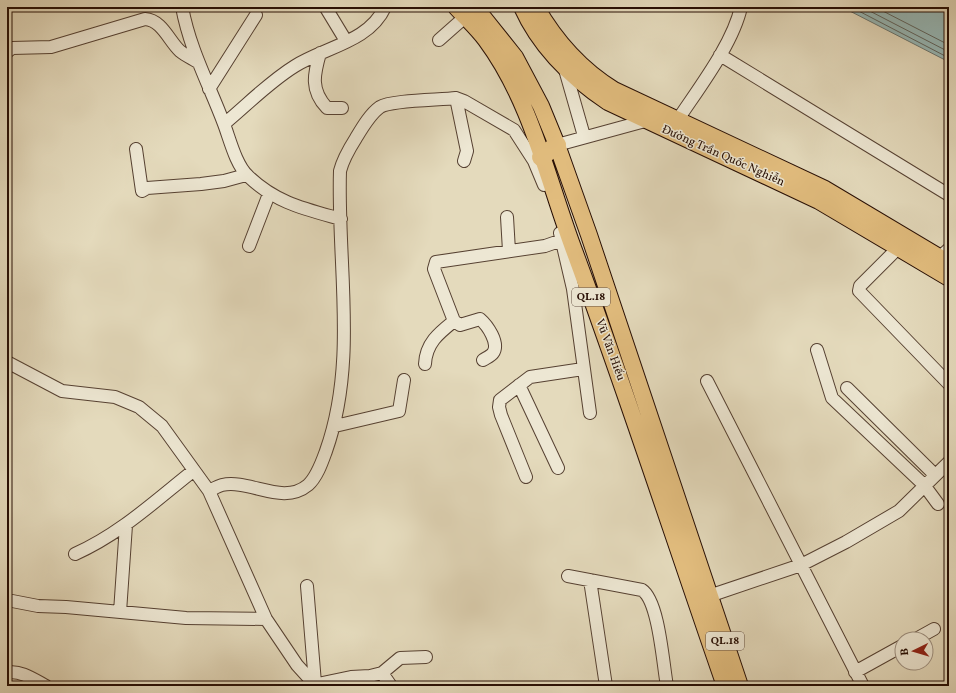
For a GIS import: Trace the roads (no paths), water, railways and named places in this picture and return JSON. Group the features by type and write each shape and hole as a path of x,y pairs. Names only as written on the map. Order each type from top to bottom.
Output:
{"highway":[{"path":"541,157 556,145"}],"main road":[{"name":"Đường Trần Quốc Nghiễn","path":"522,7 536,32 564,66 589,90 608,102 645,121 819,201 945,263"},
{"name":"Đường Trần Quốc Nghiễn","path":"536,7 546,26 562,47 597,79 636,102 806,179 843,199 902,242"},
{"name":"Vũ Văn Hiếu","path":"465,10 503,39 519,63 541,106 591,242 740,686"},
{"name":"Vũ Văn Hiếu","path":"465,10 507,72 523,104 541,157 554,206 632,412 725,686"}],"street":[{"path":"182,7 196,61 224,124 232,149 246,175 269,194 290,205 341,219"},
{"path":"224,124 294,66 367,31 385,7"},
{"path":"677,121 720,55 739,17 741,7"},
{"path":"326,8 346,41"},
{"path":"439,40 465,10"},
{"path":"209,89 256,15"},
{"path":"7,52 12,48 52,47 145,19 156,22 179,50 196,61"},
{"path":"320,53 314,70 314,82 319,96 327,108 342,108"},
{"path":"720,55 949,195"},
{"path":"564,66 584,136"},
{"path":"456,98 467,151 464,161"},
{"path":"208,491 222,485 247,486 278,493 297,490 308,485 317,473 335,426 340,400 345,347 340,181 342,162 364,126 376,110 388,104 456,98 514,130 534,162 554,206 573,289 590,413"},
{"path":"556,145 584,136 645,121"},
{"path":"136,149 142,191 148,188 224,181 246,175"},
{"path":"249,246 269,194"},
{"path":"507,217 508,251"},
{"path":"482,360 493,354 495,348 490,332 484,322 480,319 475,319 460,324 454,321 434,269 436,262 545,246 562,240"},
{"path":"902,242 859,288 883,316 949,384"},
{"path":"425,364 427,351 433,340 454,321"},
{"path":"817,350 832,398 924,485 938,504"},
{"path":"7,362 62,391 115,397 139,407 162,426 208,491 266,619 297,665 313,685"},
{"path":"526,477 499,407 500,400 530,377 583,369"},
{"path":"335,426 399,411 404,380"},
{"path":"707,380 863,686"},
{"path":"519,385 558,468"},
{"path":"709,596 801,565 846,542 900,511 924,485 944,470 847,388"},
{"path":"75,554 96,545 126,526 193,471"},
{"path":"120,612 126,526"},
{"path":"568,576 642,590 650,599 654,609 667,686"},
{"path":"590,580 606,686"},
{"path":"308,586 313,685"},
{"path":"7,600 38,606 66,606 186,618 266,619"},
{"path":"930,631 934,629"},
{"path":"855,672 894,650"},
{"path":"313,685 382,673 400,658 426,657"},
{"path":"9,671 46,686"},
{"path":"382,673 391,686"}],"water":[{"path":"842,7 949,7 949,62"}]}
